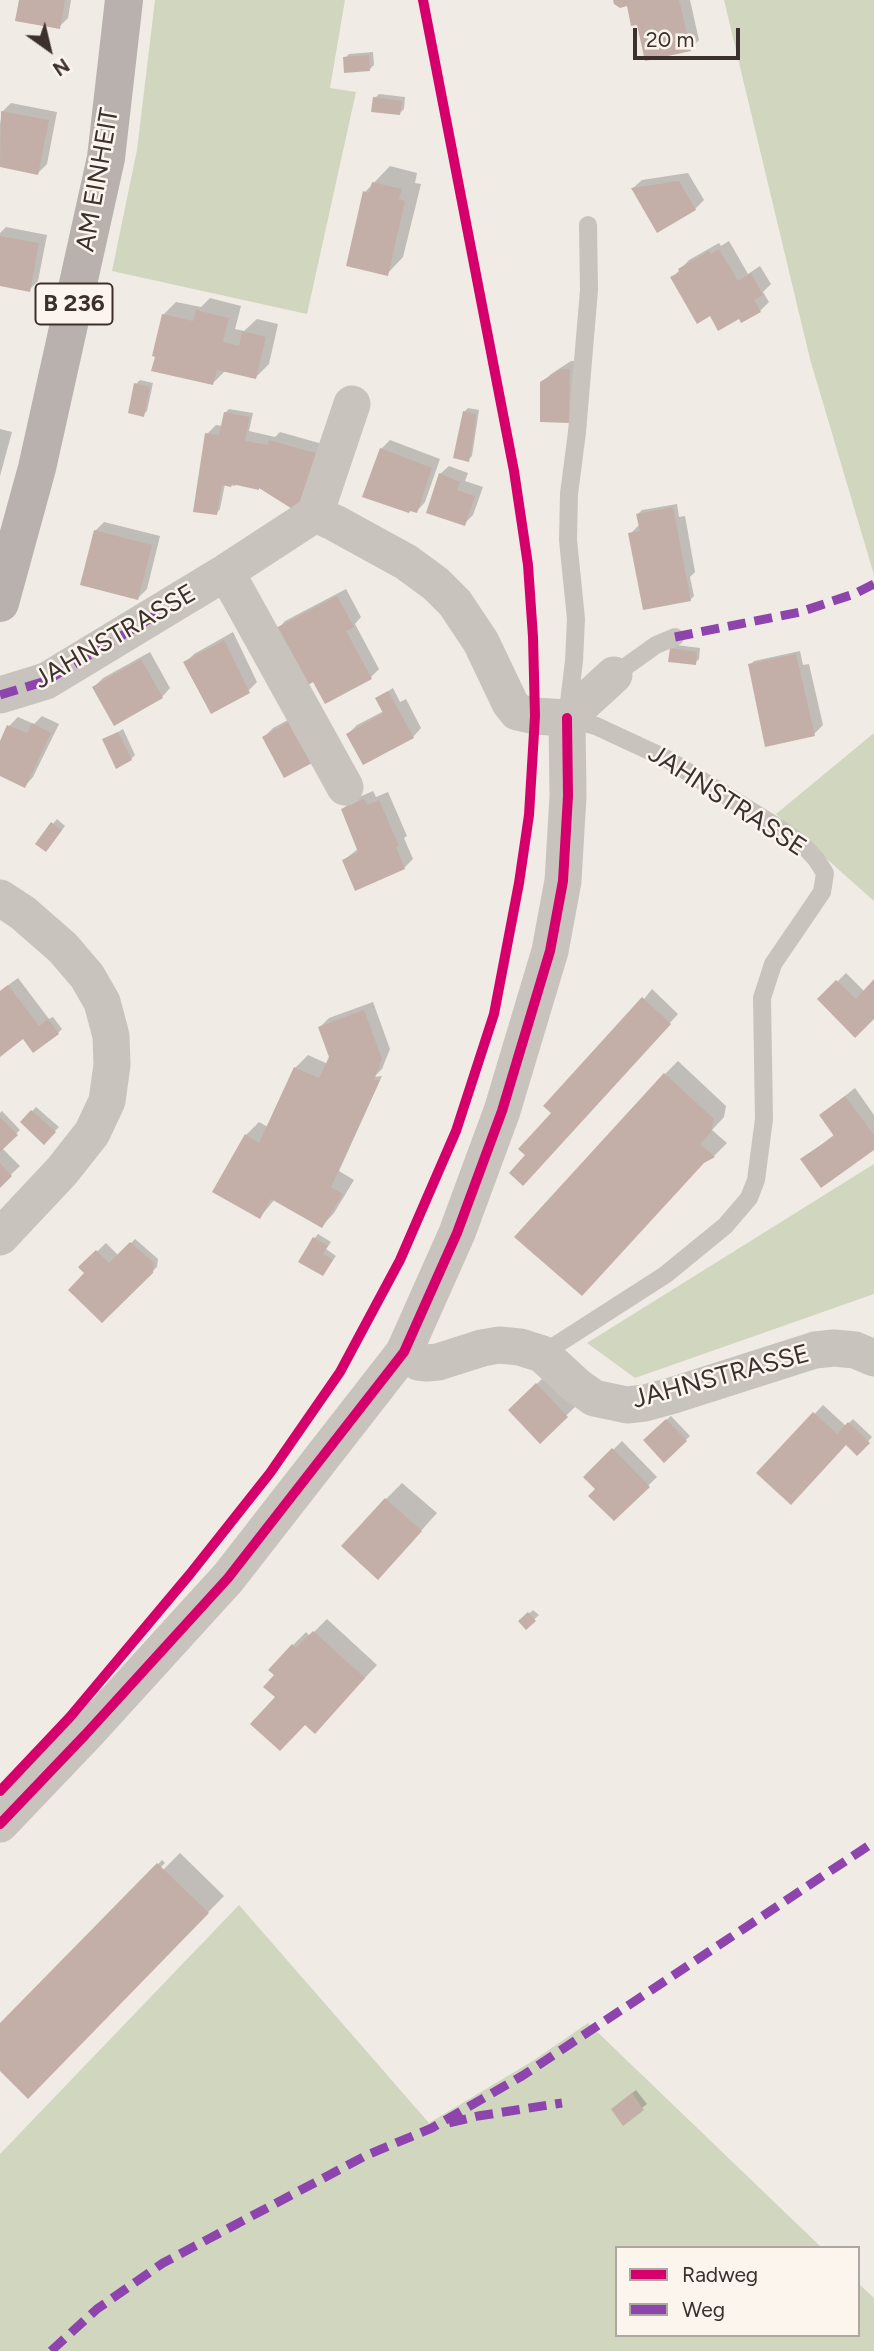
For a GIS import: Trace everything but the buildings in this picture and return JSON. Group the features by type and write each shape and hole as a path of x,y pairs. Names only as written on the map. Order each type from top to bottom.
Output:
{"main road":[{"name":"AM EINHEIT","path":"0,602 37,468 106,158 124,0"}],"street":[{"path":"315,514 352,404"},
{"name":"JAHNSTRASSE","path":"0,695 46,681 226,572 315,514 406,562 436,584 455,603 481,642 510,703 517,712 567,718"},
{"name":"JAHNSTRASSE","path":"226,572 345,787"},
{"path":"0,1824 228,1578 404,1352 457,1233 502,1111 550,951 563,881 568,796 567,718 614,675"},
{"path":"0,898 23,913 53,939 87,976 102,1002 111,1035 112,1065 107,1101 92,1133 54,1180 0,1237"},
{"name":"JAHNSTRASSE","path":"404,1352 418,1362 427,1363 499,1345 520,1347 542,1354 594,1398 627,1405 645,1404 815,1350 855,1350 874,1358"}],"lane":[{"path":"567,718 576,619 568,540 569,494 588,303 588,225"},
{"path":"614,675 656,645 675,637"},
{"name":"JAHNSTRASSE","path":"542,1354 665,1275 725,1226 749,1198 756,1180 764,1119 762,998 772,964 822,892 825,873 804,846 782,830 667,759 596,726 567,718"}],"green space":[{"path":"155,0 345,0 330,88 356,92 307,314 112,271 137,150"},
{"path":"724,0 874,0 874,575 810,359"},
{"path":"874,733 874,901 776,814"},
{"path":"874,1164 874,1294 635,1378 587,1343"},
{"path":"239,1905 429,2123 531,2062 588,2023 820,2246 615,2246 615,2337 860,2337 860,2285 874,2298 874,2351 0,2351 0,2154"}],"marked path":[{"path":"675,637 800,612 854,594 874,584"},
{"path":"0,695 46,681 163,611"},
{"path":"51,2351 97,2309 163,2263 367,2155 432,2128 522,2076 874,1842"},
{"path":"449,2123 562,2103"}],"cycle path":[{"path":"0,1791 70,1717 190,1574 270,1473 340,1372 400,1260 456,1131 494,1014 529,815 535,716 528,565 514,471 423,0"},
{"path":"0,1824 228,1578 404,1352 457,1233 502,1111 550,951 563,881 568,796 567,718"}]}
